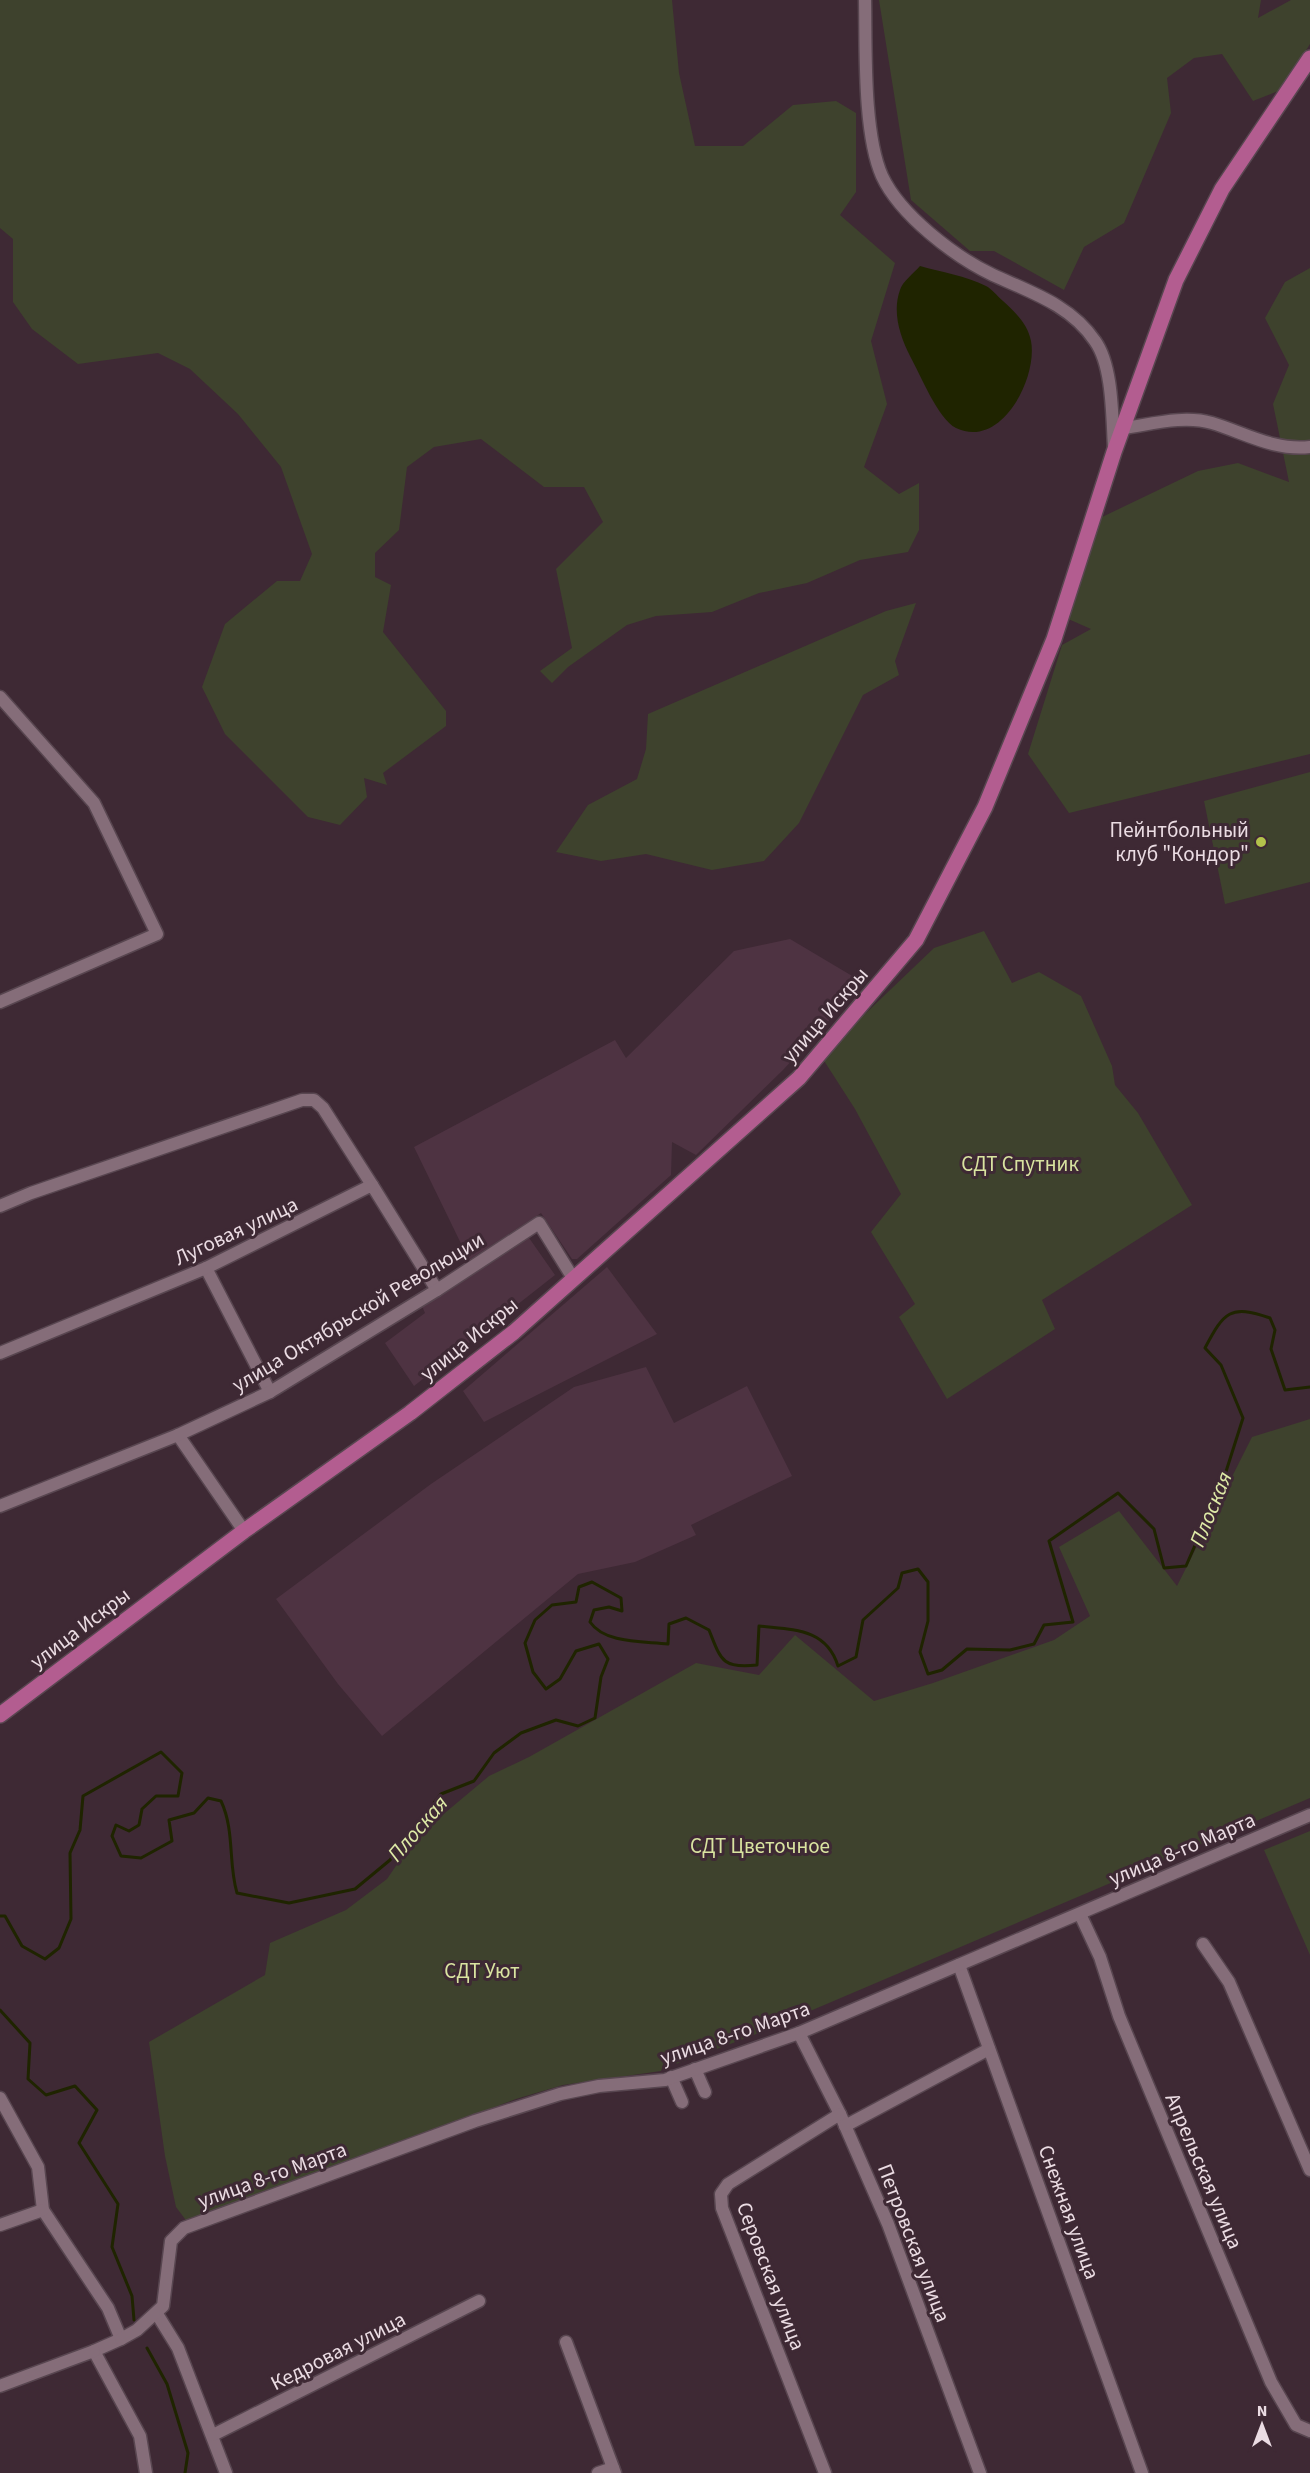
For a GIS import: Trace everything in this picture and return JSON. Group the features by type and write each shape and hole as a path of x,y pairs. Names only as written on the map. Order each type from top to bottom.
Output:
{"main road":[{"name":"улица Искры","path":"0,1715 244,1531 410,1413 513,1332 799,1078 916,940 985,807 1054,639 1114,452 1181,270 1222,189 1310,58"}],"street":[{"path":"865,0 866,76 875,157 883,179 917,222 955,251 991,274 1058,305 1096,342 1110,384 1114,452"},
{"path":"1124,428 1172,420 1210,422 1257,441 1297,448 1310,447"},
{"path":"0,697 94,803 157,934 0,1002"},
{"path":"0,1206 31,1193 302,1100 314,1100 323,1108 437,1290"},
{"name":"Луговая улица","path":"0,1353 206,1268 372,1185"},
{"name":"улица Октябрьской Революции","path":"0,1506 178,1435 270,1392 437,1290 539,1223 573,1278"},
{"path":"206,1268 270,1392"},
{"path":"178,1435 244,1531"},
{"name":"улица 8-го Марта","path":"157,2314 163,2306 171,2241 184,2228 475,2121 560,2094 671,2077 799,2033 1310,1815"},
{"name":"Апрельская улица","path":"1080,1914 1100,1957 1119,2016 1271,2382 1296,2425 1310,2431"},
{"path":"1203,1944 1229,1982 1310,2170"},
{"name":"Снежная улица","path":"958,1965 1142,2473"},
{"name":"Петровская улица","path":"799,2033 842,2120 888,2224 980,2473"},
{"path":"842,2120 989,2049"},
{"path":"695,2069 705,2092"},
{"path":"671,2077 682,2102"},
{"path":"0,2098 38,2167 43,2210 108,2308 121,2339"},
{"name":"Серовская улица","path":"825,2473 726,2219 721,2194 728,2184 842,2120"},
{"path":"0,2225 43,2210"},
{"name":"Кедровая улица","path":"213,2435 479,2301"},
{"path":"0,2386 121,2339 157,2314 178,2348 226,2473"},
{"path":"566,2342 614,2470 598,2473"},
{"path":"94,2351 140,2436 146,2473"}],"shaded area":[{"path":"920,266 962,277 988,287 1016,314 1029,335 1032,356 1022,391 1013,407 1001,420 988,429 972,432 956,428 949,423 930,395 906,348 898,324 898,298 903,284"},
{"path":"790,939 864,983 783,1070 696,1155 672,1142 671,1175 577,1259 572,1259 541,1213 469,1260 414,1147 615,1040 626,1058 734,951"},
{"path":"527,1235 555,1275 414,1386 385,1343 425,1313 422,1306"},
{"path":"607,1267 657,1334 484,1422 463,1391"},
{"path":"646,1367 674,1423 747,1386 792,1476 691,1525 696,1535 635,1562 578,1574 382,1736 338,1684 276,1599 431,1484 574,1387"}],"green space":[{"path":"0,0 672,0 679,73 695,146 743,146 793,105 836,101 856,113 856,192 840,215 895,263 871,341 887,404 864,467 899,494 919,483 919,530 908,552 860,560 807,583 759,593 712,612 656,616 627,625 568,667 552,683 540,671 572,648 556,569 603,522 584,487 544,487 481,439 434,447 407,467 399,530 375,553 375,577 391,585 383,632 446,711 446,726 383,773 387,785 364,778 367,797 340,825 308,817 225,734 202,687 225,624 277,581 300,581 312,554 281,467 238,414 190,369 158,353 78,364 32,329 13,302 13,239 0,228"},
{"path":"879,0 1261,0 1258,18 1291,0 1310,0 1310,44 1281,90 1253,101 1222,54 1194,58 1167,78 1171,113 1124,223 1084,247 1064,290 994,251 970,251 911,200"},
{"path":"1310,268 1310,754 1069,813 1028,754 1062,645 1091,629 1066,618 1100,518 1198,471 1238,463 1289,482 1273,404 1289,365 1265,318 1285,282"},
{"path":"916,603 895,661 899,675 863,695 799,823 764,861 712,870 646,854 601,861 556,852 588,805 637,779 646,749 648,714 886,611"},
{"name":"Пейнтбольный клуб \"Кондор\"","path":"1310,772 1310,882 1225,904 1204,801"},
{"name":"СДТ Спутник","path":"984,931 1012,983 1039,972 1081,996 1112,1066 1115,1085 1138,1113 1192,1205 1042,1300 1055,1329 947,1399 899,1317 915,1304 871,1232 901,1194 855,1109 821,1056 934,948"},
{"name":"СДТ Цветочное","path":"1310,1419 1310,1798 749,2037 676,2064 667,2054 661,2071 563,2085 516,2099 188,2223 176,2207 165,2156 149,2042 265,1975 270,1943 346,1910 387,1879 415,1838 489,1776 529,1757 696,1663 759,1675 795,1635 874,1701 933,1683 1054,1640 1090,1616 1059,1547 1119,1511 1177,1586 1252,1437"},
{"path":"1310,1831 1310,1955 1264,1850"}],"waterway":[{"name":"Плоская","path":"0,1916 5,1916 22,1946 45,1959 59,1948 71,1919 70,1853 80,1830 83,1796 161,1752 182,1773 178,1796 156,1796 142,1809 139,1825 129,1831 116,1825 112,1836 121,1856 141,1858 172,1841 169,1820 194,1813 208,1798 221,1801 225,1812 237,1893 289,1903 355,1889 390,1860 441,1794 474,1781 494,1753 521,1733 556,1720 578,1726 595,1718 601,1677 608,1659 599,1644 576,1651 560,1679 546,1689 533,1672 525,1643 535,1620 552,1605 576,1602 579,1587 592,1582 621,1598 622,1611 609,1607 594,1610 590,1622 605,1634 626,1640 668,1644 669,1624 686,1618 709,1630 720,1655 730,1664 736,1665 757,1665 759,1626 796,1630 817,1638 833,1654 838,1666 856,1657 863,1620 898,1588 902,1573 918,1569 928,1582 928,1621 920,1652 928,1674 942,1670 967,1649 1010,1650 1034,1644 1044,1625 1073,1622 1049,1541 1118,1493 1154,1529 1164,1568 1186,1566 1223,1481 1243,1418 1221,1365 1205,1348 1223,1319 1237,1312 1270,1318 1275,1330 1271,1349 1285,1390 1310,1387"},
{"path":"0,2010 30,2043 28,2079 46,2095 75,2086 97,2110 79,2143 118,2204 112,2247 132,2296 134,2320"},
{"path":"147,2348 167,2384 188,2453 185,2473"}],"place":[{"name":"Пейнтбольный клуб \"Кондор\"","path":"1261,842"}],"park label":[{"name":"СДТ Уют","path":"482,1971"}]}
